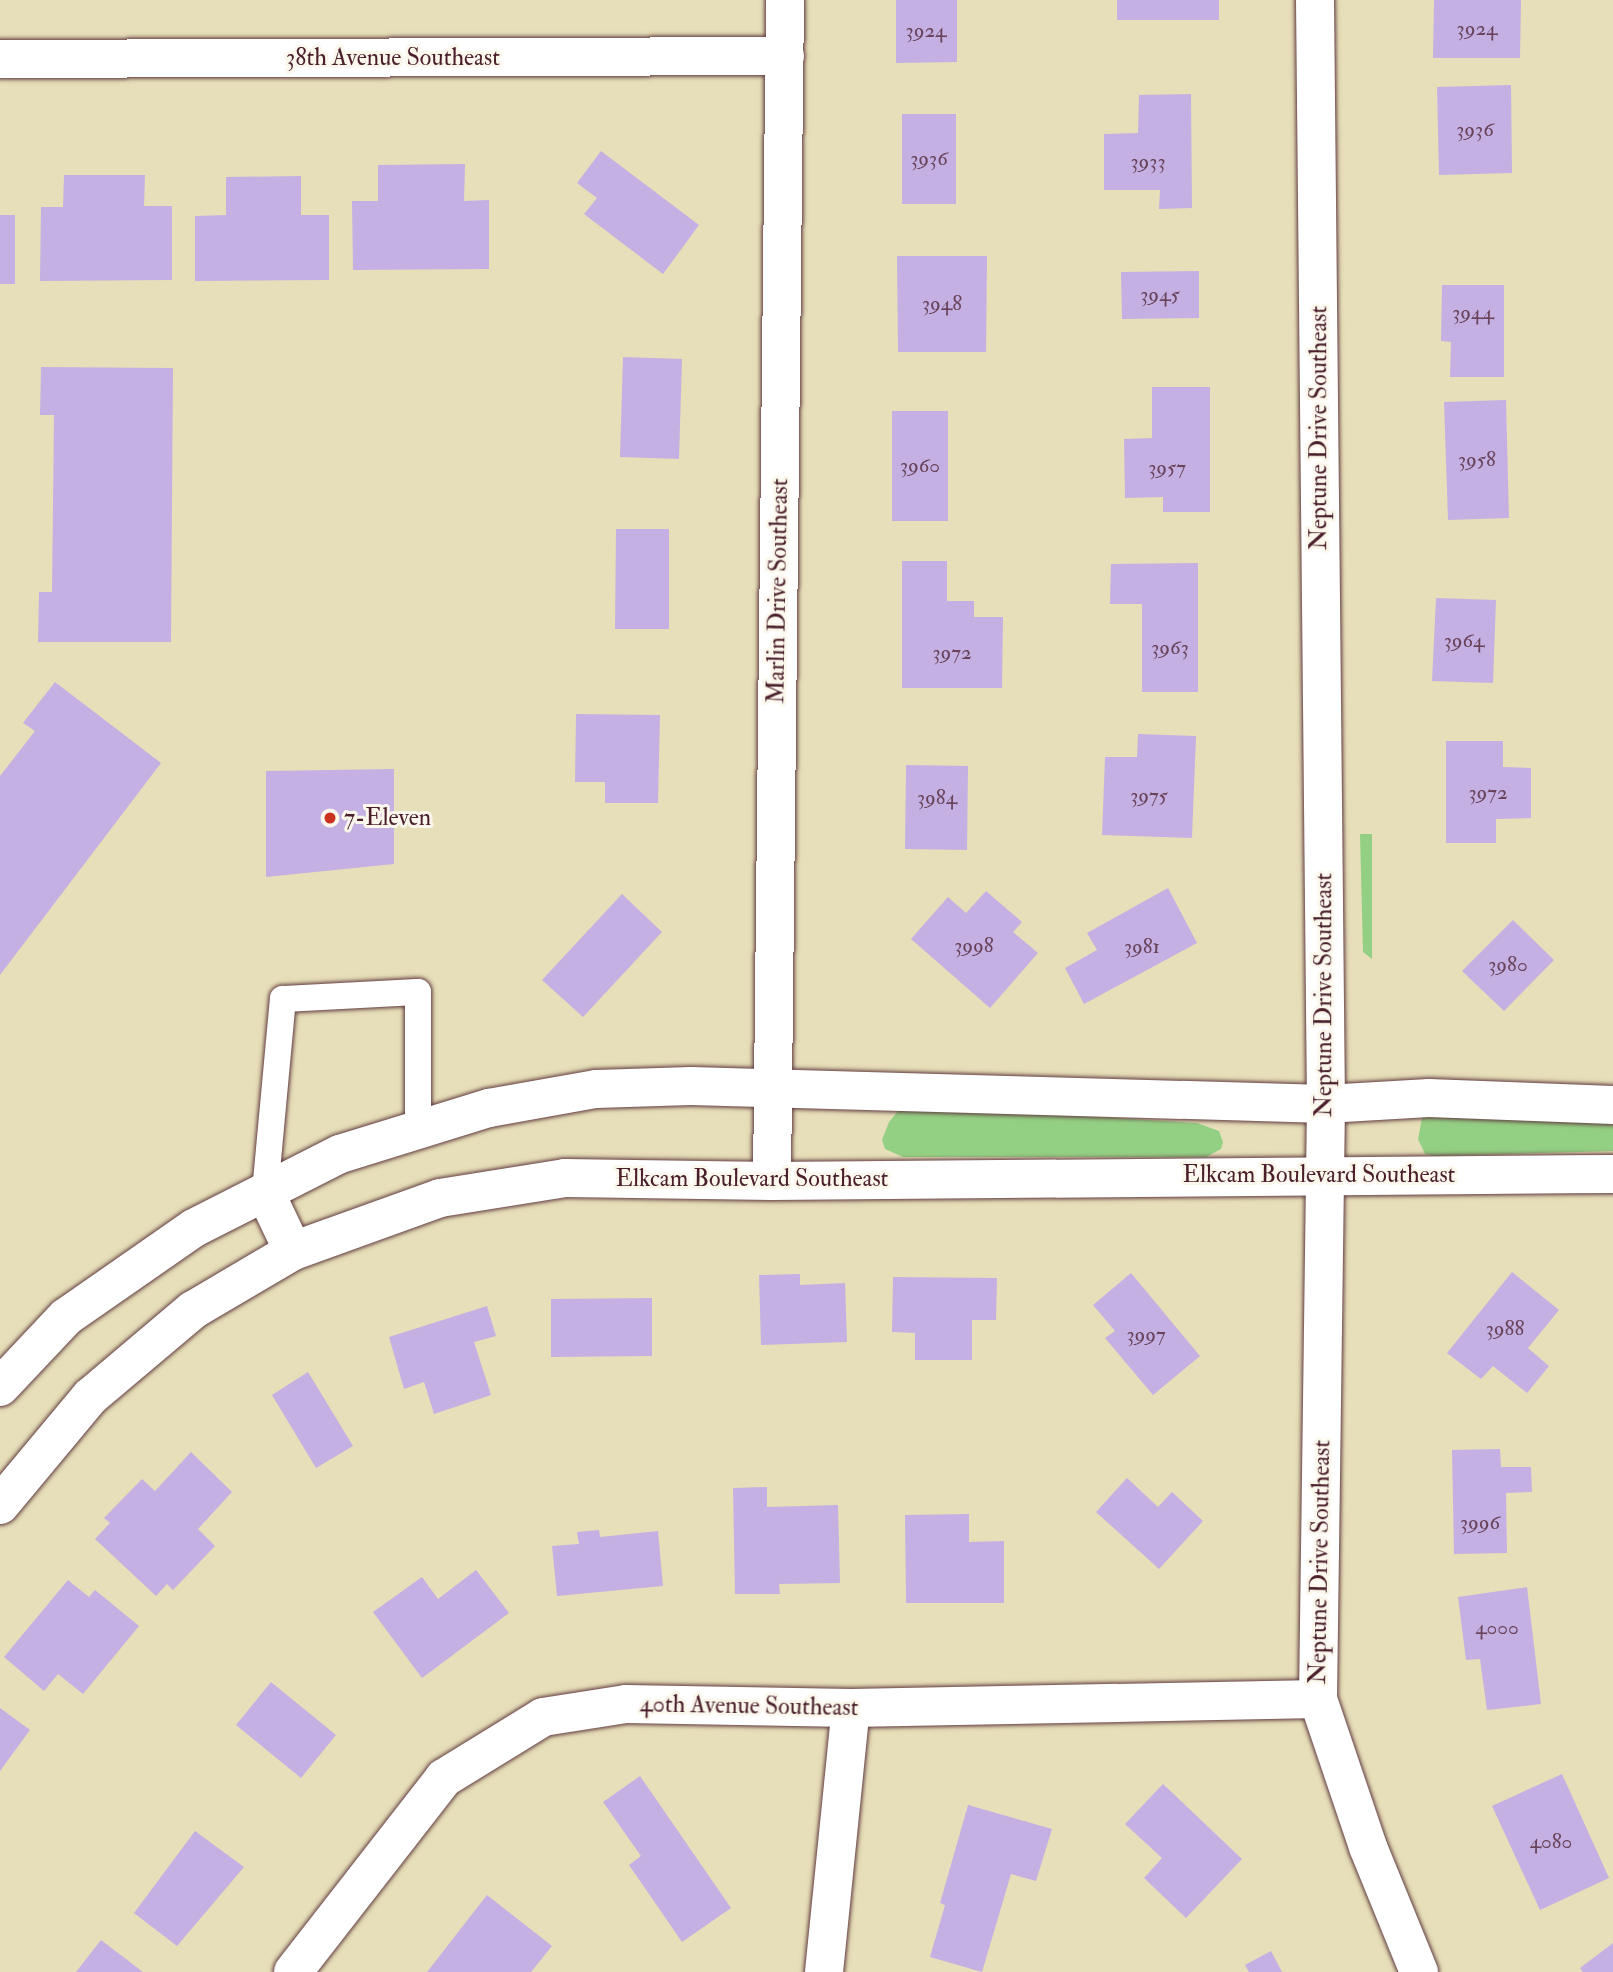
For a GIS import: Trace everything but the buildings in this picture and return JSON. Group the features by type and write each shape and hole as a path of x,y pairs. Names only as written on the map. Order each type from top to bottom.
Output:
{"street":[{"name":"Marlin Drive Southeast","path":"772,1181 770,1088 785,0"},
{"name":"Neptune Drive Southeast","path":"1315,0 1326,1104 1318,1699 1368,1847 1419,1972"},
{"name":"38th Avenue Southeast","path":"0,59 785,56"},
{"path":"0,1387 66,1317 194,1228 340,1154 418,1126 596,1089 770,1088 1326,1104 1429,1098 1613,1105"},
{"name":"Elkcam Boulevard Southeast","path":"0,1505 90,1396 193,1310 292,1251 440,1198 565,1178 772,1181 1613,1174"},
{"path":"265,1192 292,1251"},
{"name":"40th Avenue Southeast","path":"293,1972 444,1778 543,1717 626,1704 850,1708 1318,1699"},
{"path":"824,1972 850,1708"}],"lane":[{"path":"265,1192 283,999 418,992 418,1126"}],"green space":[{"path":"1360,834 1372,834 1372,959 1363,952"},
{"path":"903,1105 1197,1123 1219,1131 1223,1142 1221,1149 1206,1157 903,1157 885,1149 882,1140 889,1122"},
{"path":"1423,1113 1613,1122 1613,1151 1434,1156 1425,1154 1418,1139"}],"place":[{"name":"7-Eleven","path":"330,818"}]}
